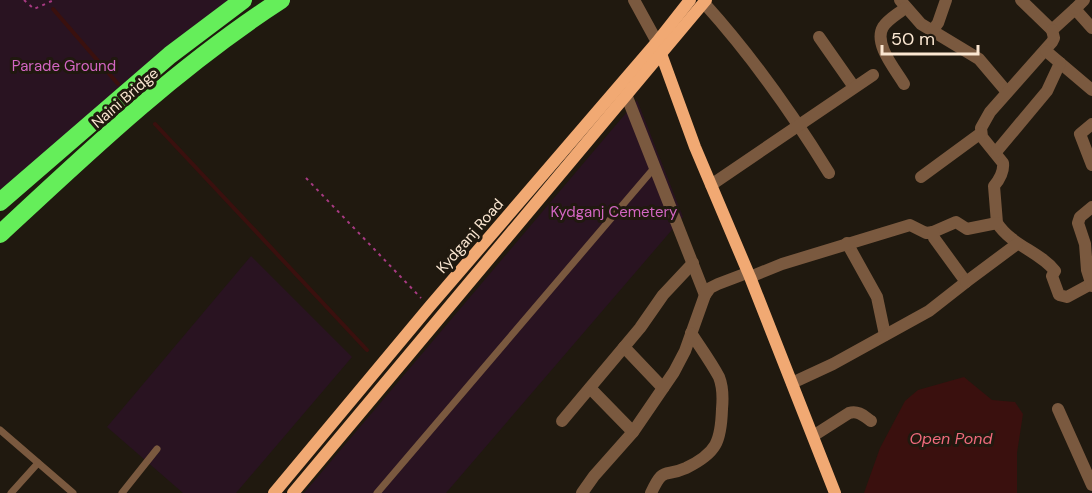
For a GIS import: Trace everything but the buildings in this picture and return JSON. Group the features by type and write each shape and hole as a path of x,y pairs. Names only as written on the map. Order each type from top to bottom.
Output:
{"highway":[{"name":"Naini Bridge","path":"0,202 170,55 243,0"},
{"name":"Naini Bridge","path":"0,234 164,87 241,26 281,0"}],"main road":[{"name":"Kydganj Road","path":"274,493 430,306 657,42 690,0"},
{"name":"Kydganj Road","path":"293,493 705,2"},
{"path":"657,42 711,185 835,493"}],"street":[{"path":"634,0 657,42"},
{"path":"932,31 938,23 946,0"},
{"path":"1022,0 1052,30 1054,38 1046,51 1007,92 983,123 982,138 996,152 1004,167 994,186 997,223 1017,244 1045,260 1055,271 1052,276 1059,295 1066,297 1092,285 1087,270 1085,244 1078,223 1080,217 1092,207"},
{"path":"1052,30 1084,0"},
{"path":"705,2 756,63 799,124 829,173"},
{"path":"904,84 882,45 880,35 902,4 912,16 932,31 979,59 1007,92"},
{"path":"1074,9 1092,28"},
{"path":"819,37 854,87"},
{"path":"1046,51 1092,90"},
{"path":"996,152 1047,91 1060,63"},
{"path":"711,185 873,75"},
{"path":"627,97 693,263 711,289"},
{"path":"1092,124 1080,134 1092,165"},
{"path":"921,177 981,133"},
{"path":"582,493 600,468 633,432 674,372 711,289 847,243 910,225 926,233 956,222 967,229 997,223"},
{"path":"933,232 934,238 966,282"},
{"path":"847,243 878,297 885,335"},
{"path":"792,383 815,373 929,311 1017,244"},
{"path":"562,421 624,347 663,295 693,263"},
{"path":"651,493 657,480 666,472 686,468 709,453 718,442 721,433 723,394 720,378 691,333"},
{"path":"624,347 663,388"},
{"path":"590,388 633,432"},
{"path":"1059,409 1092,485"},
{"path":"813,436 854,411 871,421"}],"lane":[{"path":"377,493 655,167"},
{"path":"0,430 73,493"},
{"path":"122,493 157,449"},
{"path":"11,493 38,463"}],"path":[{"path":"24,0 34,9 54,0"},
{"path":"306,178 430,306"}],"green space":[{"name":"Parade Ground","path":"0,0 245,0 0,203"},
{"name":"Kydganj Cemetery","path":"637,100 683,217 446,493 304,493"},
{"path":"251,256 352,357 236,493 183,493 107,427"}],"water":[{"name":"Open Pond","path":"964,377 992,400 1015,402 1023,414 1017,453 1017,493 864,493 880,448 905,401 918,390"}],"waterway":[{"path":"53,9 118,84"},
{"path":"155,124 367,350"}]}
